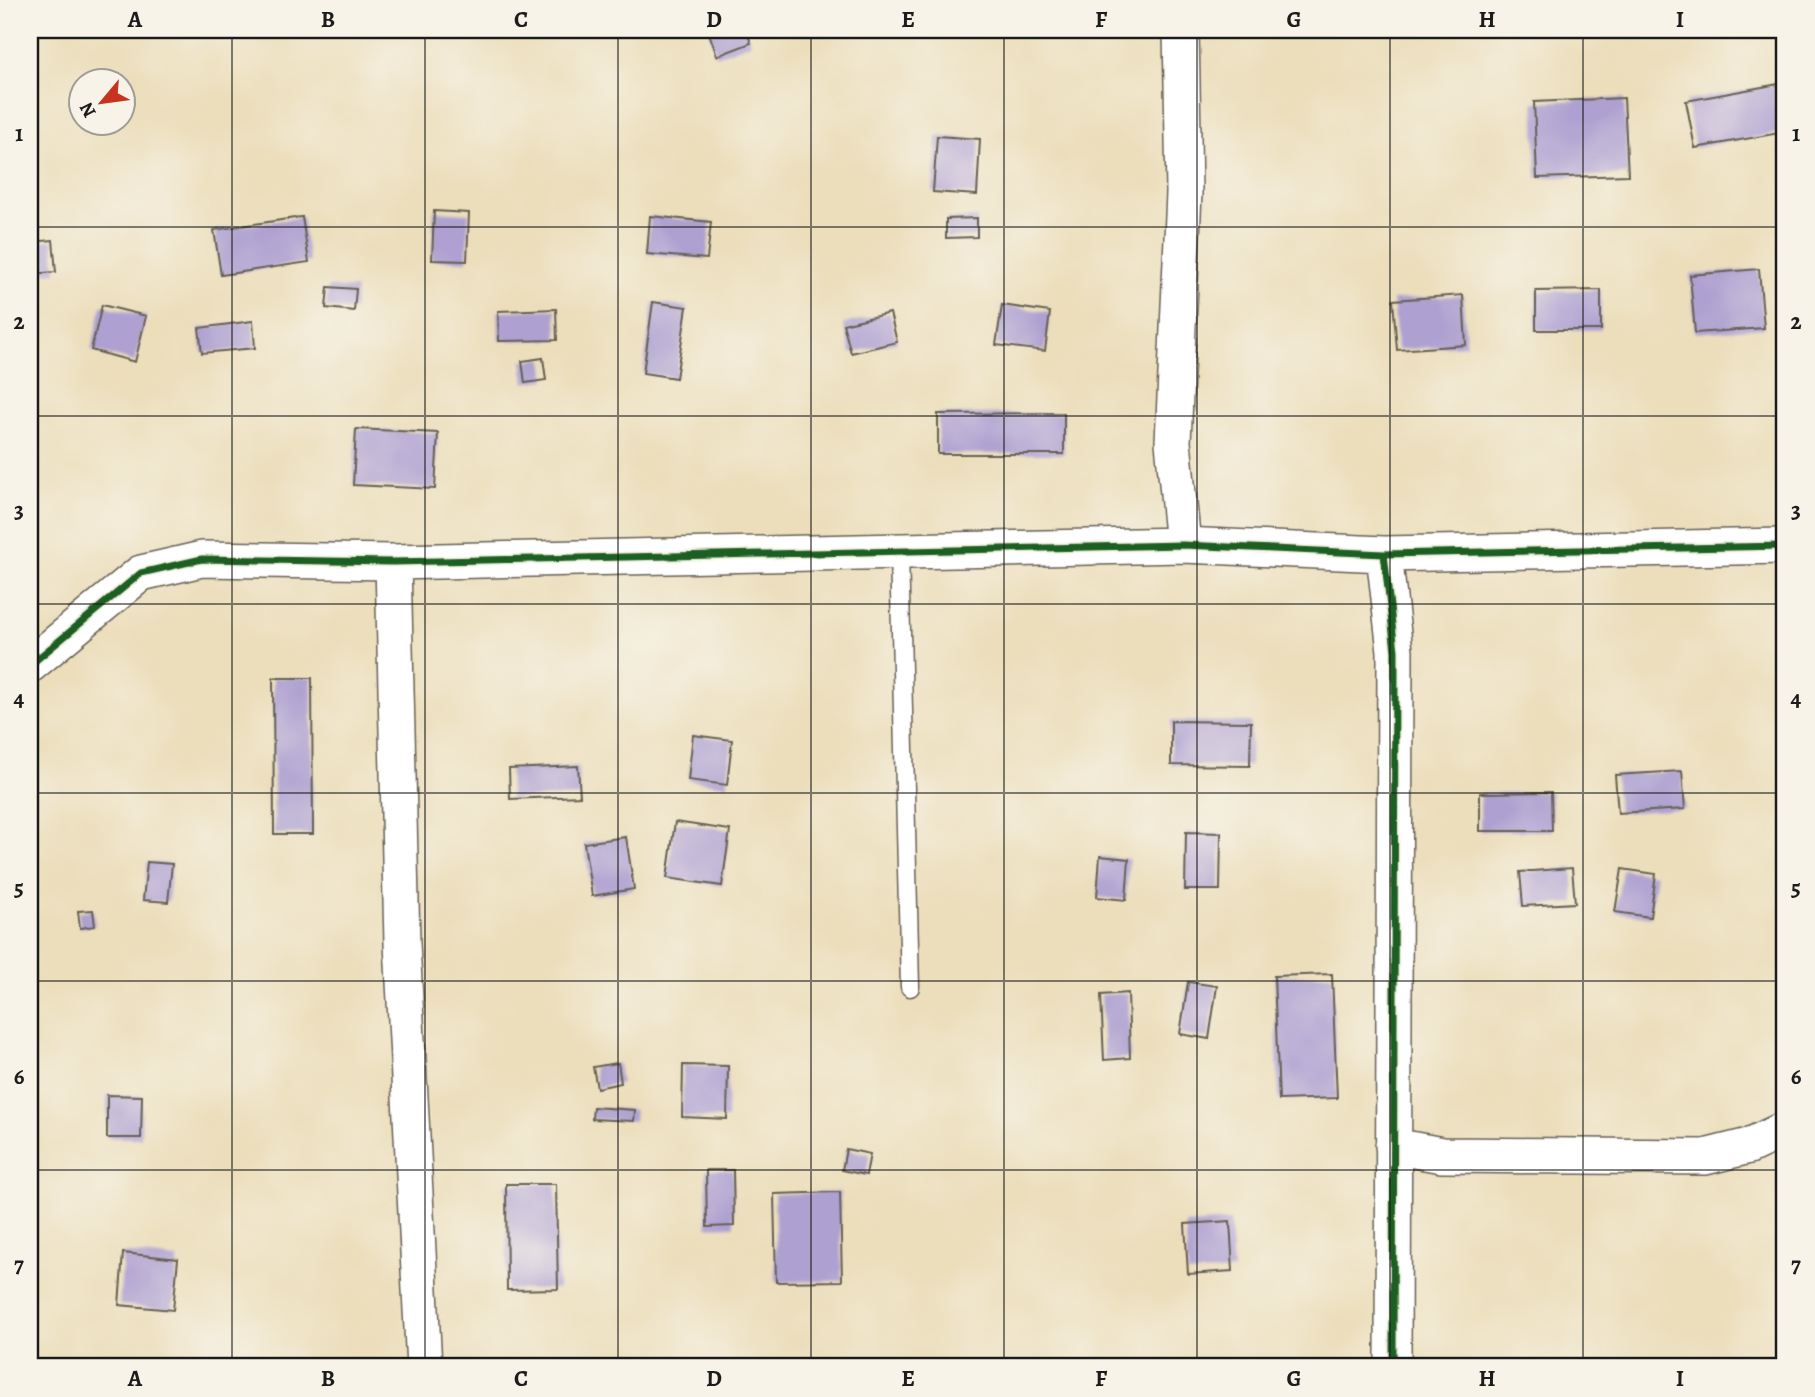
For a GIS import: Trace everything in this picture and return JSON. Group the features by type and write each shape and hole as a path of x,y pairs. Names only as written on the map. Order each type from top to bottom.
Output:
{"street":[{"path":"1181,30 1184,193 1173,442 1183,545"},
{"path":"30,665 141,573 202,559 393,562 1183,545 1384,554 1785,546"},
{"path":"1384,554 1395,651 1393,1367"},
{"path":"393,562 402,943 424,1367"},
{"path":"1393,1146 1442,1154 1705,1157 1749,1146 1785,1129"}],"lane":[{"path":"898,552 910,987"}],"building":[{"path":"718,30 746,30 751,43 717,56 709,33"},
{"path":"1784,83 1785,132 1695,148 1686,101"},
{"path":"1624,98 1628,175 1537,178 1534,102"},
{"path":"937,136 980,139 977,195 933,192"},
{"path":"434,211 469,213 467,261 432,260"},
{"path":"650,216 711,222 707,259 647,254"},
{"path":"302,217 309,262 221,275 214,230"},
{"path":"977,218 977,237 946,238 946,219"},
{"path":"53,240 56,272 30,274 30,242"},
{"path":"1759,269 1764,328 1695,333 1690,275"},
{"path":"328,287 356,289 354,311 326,308"},
{"path":"1601,290 1601,330 1536,330 1536,291"},
{"path":"1463,295 1466,345 1397,350 1393,300"},
{"path":"653,302 687,307 676,378 643,373"},
{"path":"102,305 146,316 135,362 91,350"},
{"path":"1002,305 1050,312 1045,351 996,345"},
{"path":"556,309 557,340 499,341 498,311"},
{"path":"890,313 897,342 851,353 843,324"},
{"path":"253,321 255,348 202,353 199,328"},
{"path":"543,358 546,380 525,383 522,361"},
{"path":"1064,413 1064,454 938,454 938,414"},
{"path":"356,429 438,433 435,489 353,485"},
{"path":"273,678 312,678 313,834 274,834"},
{"path":"1171,721 1251,722 1250,766 1171,765"},
{"path":"693,735 732,740 727,785 688,780"},
{"path":"578,766 580,796 510,799 509,769"},
{"path":"1682,771 1685,809 1618,813 1615,775"},
{"path":"1551,792 1552,831 1480,831 1480,793"},
{"path":"675,822 730,830 722,886 667,878"},
{"path":"1186,832 1221,833 1220,890 1185,890"},
{"path":"626,837 634,889 592,896 584,843"},
{"path":"1100,856 1129,859 1126,900 1097,897"},
{"path":"147,862 172,864 168,902 143,900"},
{"path":"1572,868 1575,903 1523,906 1520,872"},
{"path":"1622,869 1656,874 1650,917 1615,912"},
{"path":"93,910 95,926 80,928 78,911"},
{"path":"1332,974 1337,1098 1279,1100 1274,976"},
{"path":"1188,982 1217,986 1209,1039 1180,1034"},
{"path":"1128,993 1130,1058 1104,1060 1101,995"},
{"path":"618,1063 621,1083 597,1088 593,1067"},
{"path":"683,1065 728,1066 727,1119 682,1117"},
{"path":"107,1095 142,1096 141,1138 107,1138"},
{"path":"593,1107 635,1110 634,1121 592,1119"},
{"path":"846,1149 870,1154 866,1175 842,1170"},
{"path":"706,1170 733,1170 734,1226 707,1227"},
{"path":"506,1184 556,1184 558,1289 507,1290"},
{"path":"840,1192 842,1281 776,1282 774,1194"},
{"path":"1230,1221 1233,1271 1188,1274 1185,1224"},
{"path":"123,1253 178,1259 173,1310 119,1305"}],"cycle path":[{"path":"30,665 141,573 202,559 393,562 1183,545 1384,554 1785,546"},
{"path":"1384,554 1395,651 1393,1367"}]}
